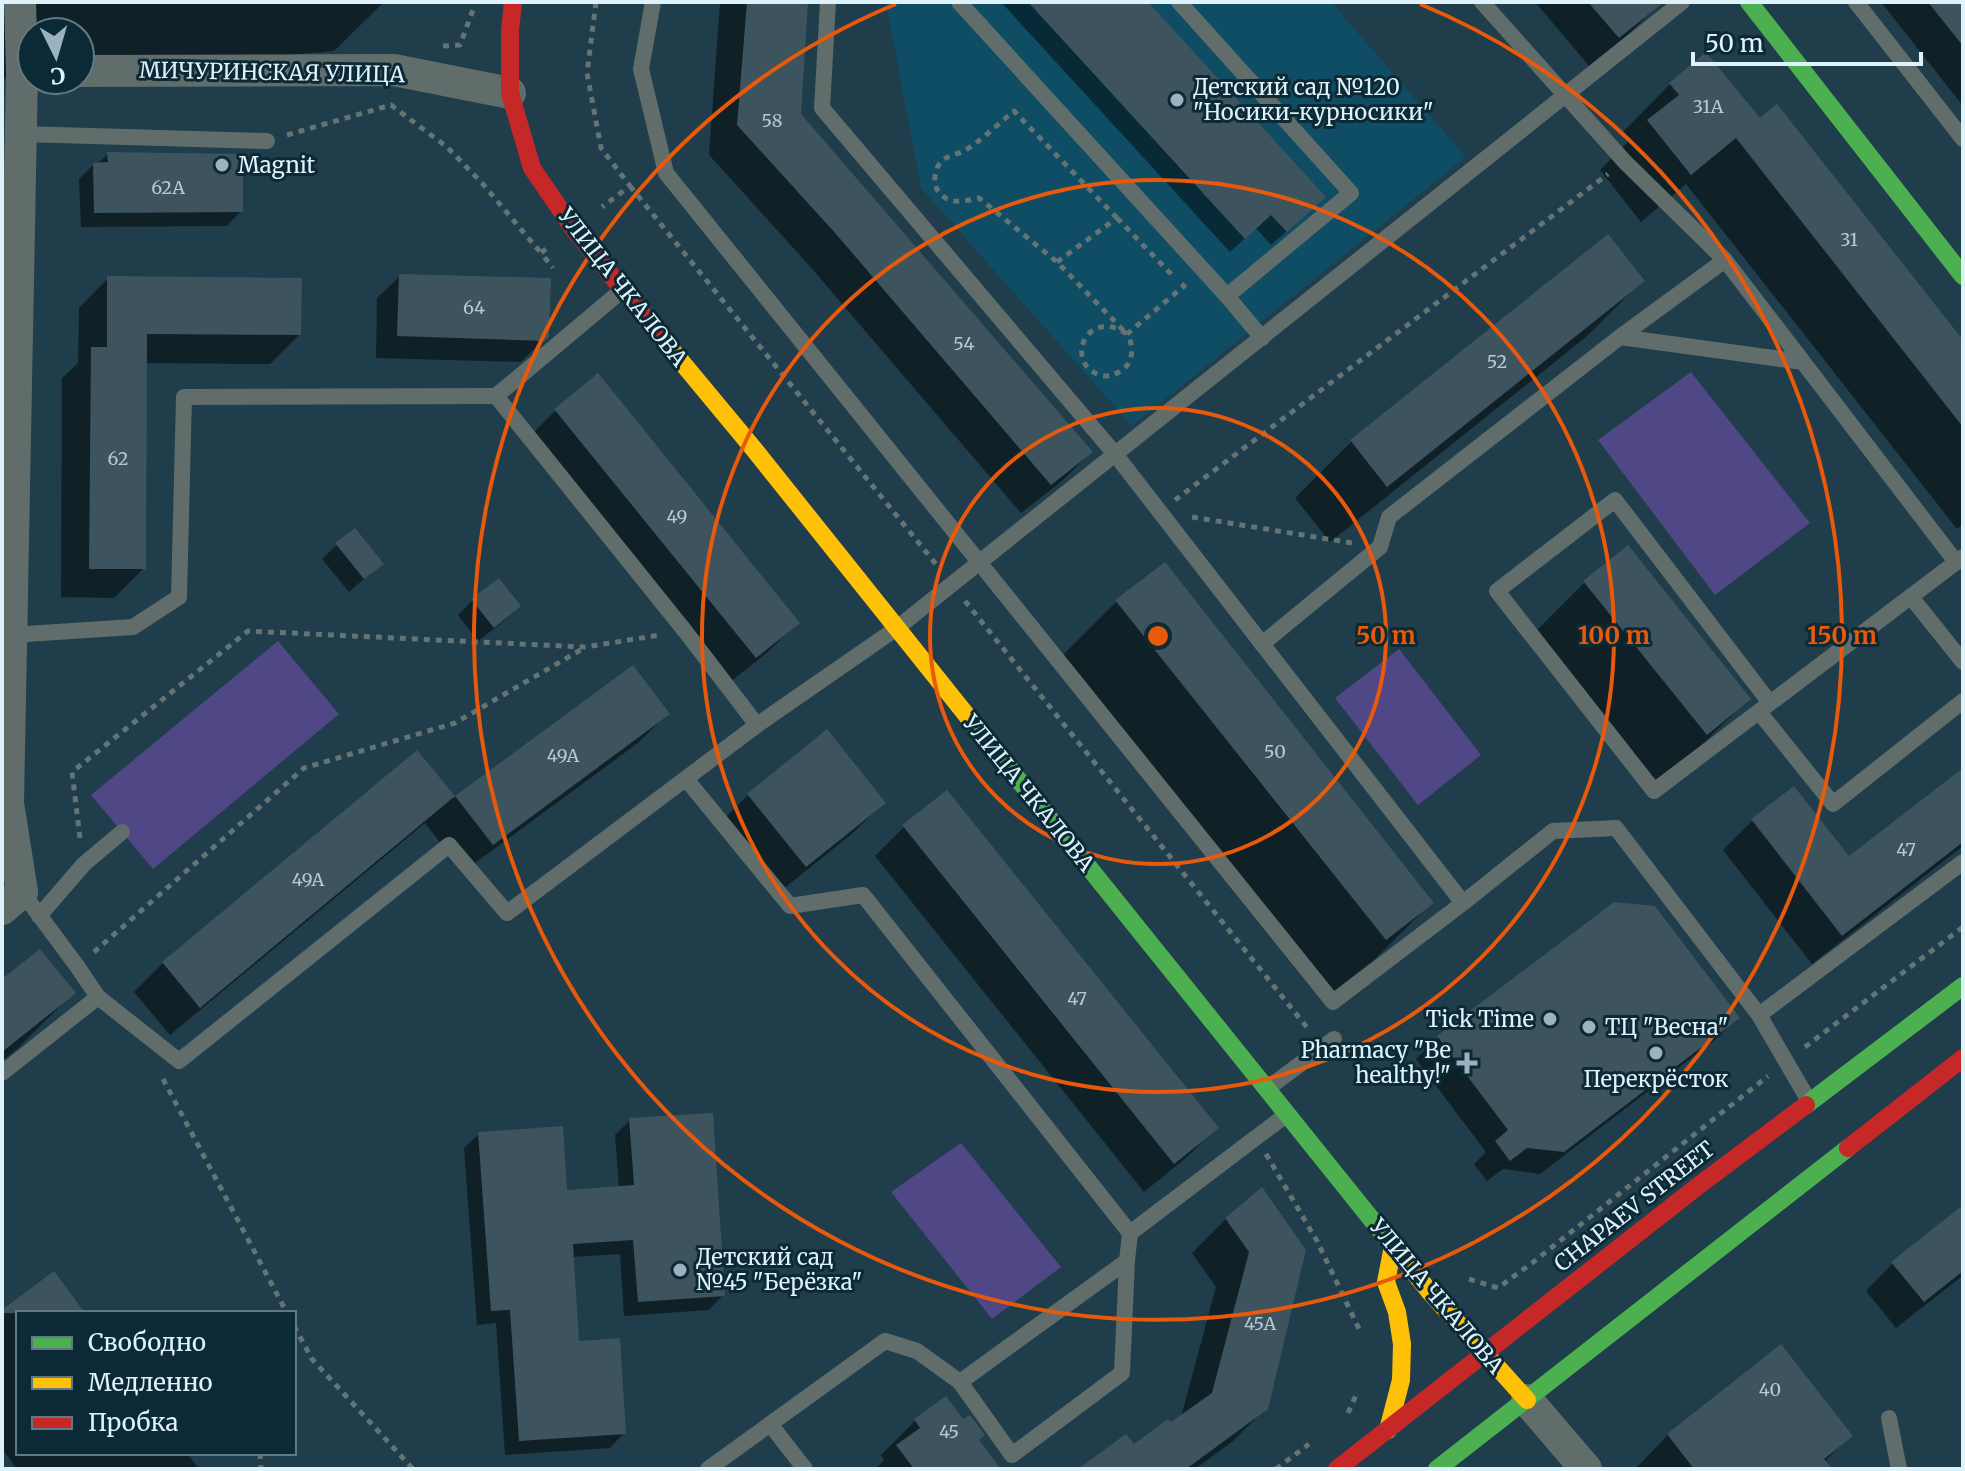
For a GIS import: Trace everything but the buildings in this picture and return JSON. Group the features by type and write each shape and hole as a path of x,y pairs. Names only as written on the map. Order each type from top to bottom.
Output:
{"main road":[{"name":"УЛИЦА ЧКАЛОВА","path":"513,2 510,93 532,168 573,228 1393,1246 1527,1400"},
{"path":"1749,2 1963,276"},
{"name":"CHAPAEV STREET","path":"1337,1469 1810,1101 1963,986"},
{"path":"1437,1469 1963,1058"},
{"path":"1388,1430 1402,1368 1399,1323 1386,1282 1393,1246"}],"street":[{"name":"МИЧУРИНСКАЯ УЛИЦА","path":"96,71 394,70 510,93"},
{"path":"20,96 21,134 8,442 11,635 6,682 5,805 21,906"},
{"name":"УЛИЦА ЧКАЛОВА","path":"1527,1400 1586,1469"}],"lane":[{"path":"653,2 641,69 666,173 1333,1002 1553,831 1616,828 1759,1015 1810,1101"},
{"path":"828,2 822,108 1115,454 1463,903"},
{"path":"959,2 1262,338"},
{"path":"1179,2 1351,193 1227,296"},
{"path":"1482,2 1625,162 1725,260 1959,560 1911,597 1765,707 1654,791 1497,591 1615,500 1765,707 1833,804 1963,701"},
{"path":"1856,2 1963,139"},
{"path":"122,832 84,864 21,906 77,966 98,997 179,1061 449,845 507,913 757,725 897,628 1680,3"},
{"path":"21,134 267,141"},
{"path":"1262,644 1380,547 1389,517 1620,337 1725,260"},
{"path":"11,635 133,627 179,597 184,397 496,396 622,291"},
{"path":"1620,337 1803,362"},
{"path":"496,396 757,725"},
{"path":"1911,597 1963,662"},
{"path":"686,779 790,906 863,895 1130,1233 1122,1373 1012,1455 960,1382 917,1351 885,1341 708,1469"},
{"path":"1759,1015 1963,862"},
{"path":"2,1073 98,997"},
{"path":"1266,1089 1329,1043"},
{"path":"1130,1233 1287,1115"},
{"path":"960,1382 1127,1261"},
{"path":"1889,1418 1899,1469"},
{"path":"770,1424 805,1469"}],"path":[{"path":"596,2 587,73 601,148 952,584 1329,1043"},
{"path":"267,141 391,105 447,147 482,183 558,274"},
{"path":"1127,334 1119,328 1106,326 1089,332 1082,346 1086,365 1106,376 1123,370 1132,356 1131,340 1127,334 1057,262 979,198 958,202 947,200 936,189 938,165 945,158 964,151 1014,111 1184,286 1127,334"},
{"path":"1159,511 1625,162"},
{"path":"541,253 630,186"},
{"path":"1057,262 1117,218"},
{"path":"1159,511 1380,547"},
{"path":"84,864 72,772 248,631 585,647 685,631"},
{"path":"77,966 304,768 455,723 585,647"},
{"path":"1468,1278 1498,1288 1963,927"},
{"path":"137,1029 286,1311"},
{"path":"1256,1137 1317,1241 1363,1338"},
{"path":"296,1330 312,1359 413,1469"},
{"path":"1348,1413 1358,1391"},
{"path":"1276,1469 1312,1441"}],"shaded area":[{"path":"886,2 1331,2 1466,157 1132,426 921,188"},
{"path":"1691,372 1810,523 1715,595 1598,440"},
{"path":"278,641 339,714 153,869 91,795"},
{"path":"1399,649 1481,755 1418,805 1335,698"},
{"path":"961,1143 1061,1267 992,1319 891,1192"}],"traffic: fast":[{"path":"1749,2 1963,276"},
{"path":"968,717 1401,1256"},
{"path":"1806,1105 1963,986"},
{"path":"1437,1469 1848,1148"}],"traffic: slow":[{"path":"660,336 968,717"},
{"path":"1388,1430 1401,1380 1402,1344 1397,1312 1386,1282 1393,1246"},
{"path":"1401,1256 1527,1400"}],"traffic: jam":[{"path":"513,2 510,93 532,168 573,228 660,336"},
{"path":"1848,1148 1963,1058"},
{"path":"1337,1469 1806,1105"}],"place":[{"name":"Детский сад №120 \"Носики-курносики\"","path":"1177,100"},
{"name":"Magnit","path":"222,165"},
{"name":"Tick Time","path":"1550,1019"},
{"name":"ТЦ \"Весна\"","path":"1589,1027"},
{"name":"Перекрёсток","path":"1656,1053"},
{"name":"Pharmacy \"Be healthy!\"","path":"1467,1063"},
{"name":"Детский сад №45 \"Берёзка\"","path":"680,1270"}]}
